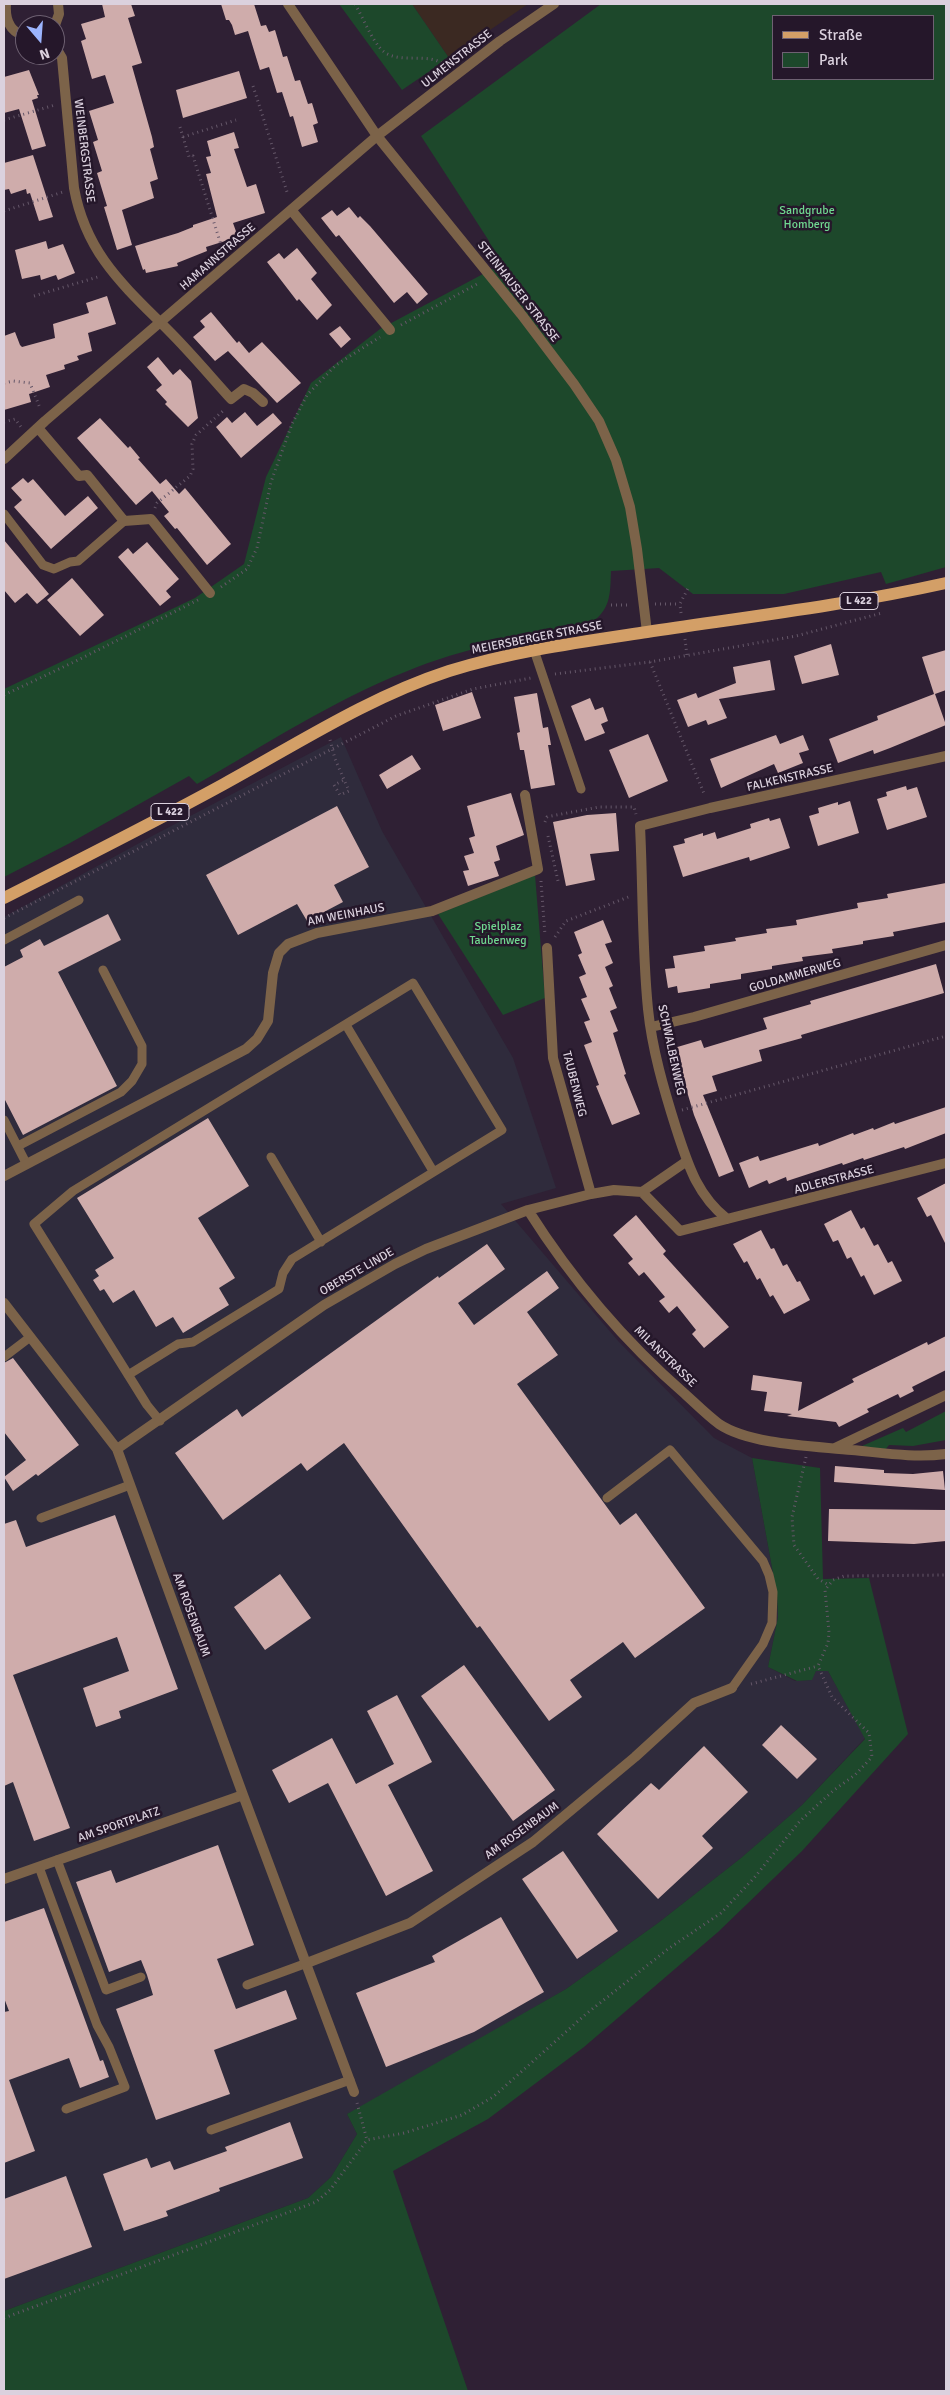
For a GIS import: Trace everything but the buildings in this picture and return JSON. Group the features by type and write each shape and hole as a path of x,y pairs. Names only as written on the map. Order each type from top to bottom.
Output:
{"main road":[{"name":"MEIERSBERGER STRASSE","path":"4,898 223,785 361,708 423,681 479,662 534,650 646,632 861,601 946,583"}],"street":[{"path":"6,4 5,14 8,22 15,30"},
{"name":"STEINHAUSER STRASSE","path":"288,4 377,136 491,277 574,384 599,420 616,460 630,507 637,549 646,632"},
{"name":"ULMENSTRASSE","path":"377,136 455,75 554,4"},
{"name":"WEINBERGSTRASSE","path":"62,65 74,188 78,208 87,234 111,273 160,323"},
{"name":"HAMANNSTRASSE","path":"4,459 42,424 377,136"},
{"path":"292,210 390,330"},
{"path":"160,323 231,399 244,389 254,393 263,402"},
{"path":"42,424 79,476 87,475 124,521 150,519 210,593"},
{"name":"FALKENSTRASSE","path":"640,826 710,808 946,756"},
{"path":"525,795 538,868"},
{"name":"SCHWALBENWEG","path":"640,826 651,1027 672,1113 687,1161"},
{"name":"AM WEINHAUS","path":"4,1176 246,1050 268,1021 272,973 279,953 288,944 318,933 432,911 538,868"},
{"name":"GOLDAMMERWEG","path":"651,1027 946,945"},
{"name":"TAUBENWEG","path":"547,948 552,1058 591,1194"},
{"path":"642,1192 687,1161 702,1194 712,1207 727,1219"},
{"name":"ADLERSTRASSE","path":"642,1192 680,1230 694,1229 946,1163"},
{"name":"OBERSTE LINDE","path":"117,1449 160,1421 324,1305 395,1264 435,1245 528,1210 614,1190 642,1192"},
{"name":"MILANSTRASSE","path":"528,1210 552,1248 623,1334 668,1379 720,1425 757,1439 890,1455 929,1456 946,1454"},
{"name":"AM ROSENBAUM","path":"4,1303 29,1338 117,1449 354,2092"},
{"path":"834,1448 946,1394"},
{"name":"AM ROSENBAUM","path":"307,1963 410,1923 533,1842 635,1757 694,1704 732,1688"},
{"name":"AM SPORTPLATZ","path":"4,1879 243,1795"}],"lane":[{"path":"4,514 43,564 54,569 70,562 78,561 124,521"},
{"path":"534,650 581,789"},
{"path":"4,940 79,900"},
{"path":"18,1146 121,1092 132,1081 142,1064 142,1046 103,970"},
{"path":"128,1375 178,1344 193,1342 279,1289 283,1273 292,1259 502,1130 413,983 204,1109 73,1191 34,1224 128,1375 160,1421"},
{"path":"346,1025 433,1171"},
{"path":"4,1120 26,1163"},
{"path":"271,1157 320,1242"},
{"path":"4,1357 29,1338"},
{"path":"607,1498 670,1450 763,1561 773,1592 772,1623 763,1644 732,1688"},
{"path":"41,1518 130,1485"},
{"path":"57,1860 106,1990 141,1977"},
{"path":"40,1867 97,2025 109,2047 124,2087 66,2109"},
{"path":"247,1985 307,1963"},
{"path":"211,2130 350,2080"}],"path":[{"path":"355,4 380,48 394,56 440,61 455,75"},
{"path":"254,86 292,210"},
{"path":"4,120 65,102"},
{"path":"183,137 236,120"},
{"path":"180,127 189,157 193,156 227,266"},
{"path":"4,211 74,188"},
{"path":"34,296 111,273"},
{"path":"4,695 76,661 230,583 247,569 257,548 271,482 292,424 307,395 336,365 390,330 491,277"},
{"path":"4,384 13,381 30,383 42,424"},
{"path":"150,519 157,503 190,476 193,469 192,444 196,435 226,408 231,399"},
{"path":"4,918 396,716 434,701 473,689 542,676 650,662 796,636 888,611"},
{"path":"650,662 710,808"},
{"path":"324,728 349,791 340,795 334,785 344,780"},
{"path":"545,823 547,817 581,810 616,806 628,807"},
{"path":"547,833 558,882"},
{"path":"538,868 541,879 544,932"},
{"path":"547,948 566,921 643,892"},
{"path":"672,1113 946,1036"},
{"path":"807,1445 805,1468 792,1516 794,1546 818,1579 828,1584"},
{"path":"4,2318 316,2202 330,2190 367,2140 404,2133 462,2115 493,2098 594,2008 668,1949 721,1913 754,1878 800,1821 834,1790 855,1775 872,1757 868,1734 832,1697 818,1666 828,1643 830,1632 825,1590 828,1584 844,1576 946,1575"},
{"path":"732,1688 818,1666"},
{"path":"354,2092 367,2140"}],"shaded area":[{"path":"412,4 528,4 449,58"},
{"path":"341,737 382,831 513,1058 556,1188 501,1204 619,1342 714,1438 752,1458 777,1595 778,1617 768,1667 795,1681 811,1680 816,1671 828,1671 865,1738 802,1805 741,1858 658,1923 566,1989 368,2105 347,2114 357,2134 331,2177 308,2198 4,2311 4,917 154,835"}],"green space":[{"path":"339,4 412,4 449,58 402,90"},
{"name":"Sandgrube Homberg","path":"601,4 946,4 946,567 886,584 881,572 784,594 693,594 659,568 611,571 608,601 602,613 589,625 473,649 405,672 351,696 299,724 197,784 189,776 70,843 4,877 4,689 195,598 244,564 266,477 311,383 380,329 498,266 489,241 421,136"},
{"name":"Spielplaz Taubenweg","path":"535,875 545,998 503,1015 438,914"},
{"path":"946,1411 946,1440 913,1446 889,1445 885,1450 862,1446 903,1428 906,1432"},
{"path":"752,1458 820,1468 823,1579 869,1578 908,1734 802,1851 718,1932 584,2047 488,2119 393,2171 468,2391 4,2391 4,2311 308,2198 331,2177 357,2134 347,2114 566,1989 658,1923 741,1858 802,1805 865,1739 828,1671 816,1671 812,1680 797,1681 768,1667 778,1617 777,1595"}]}
